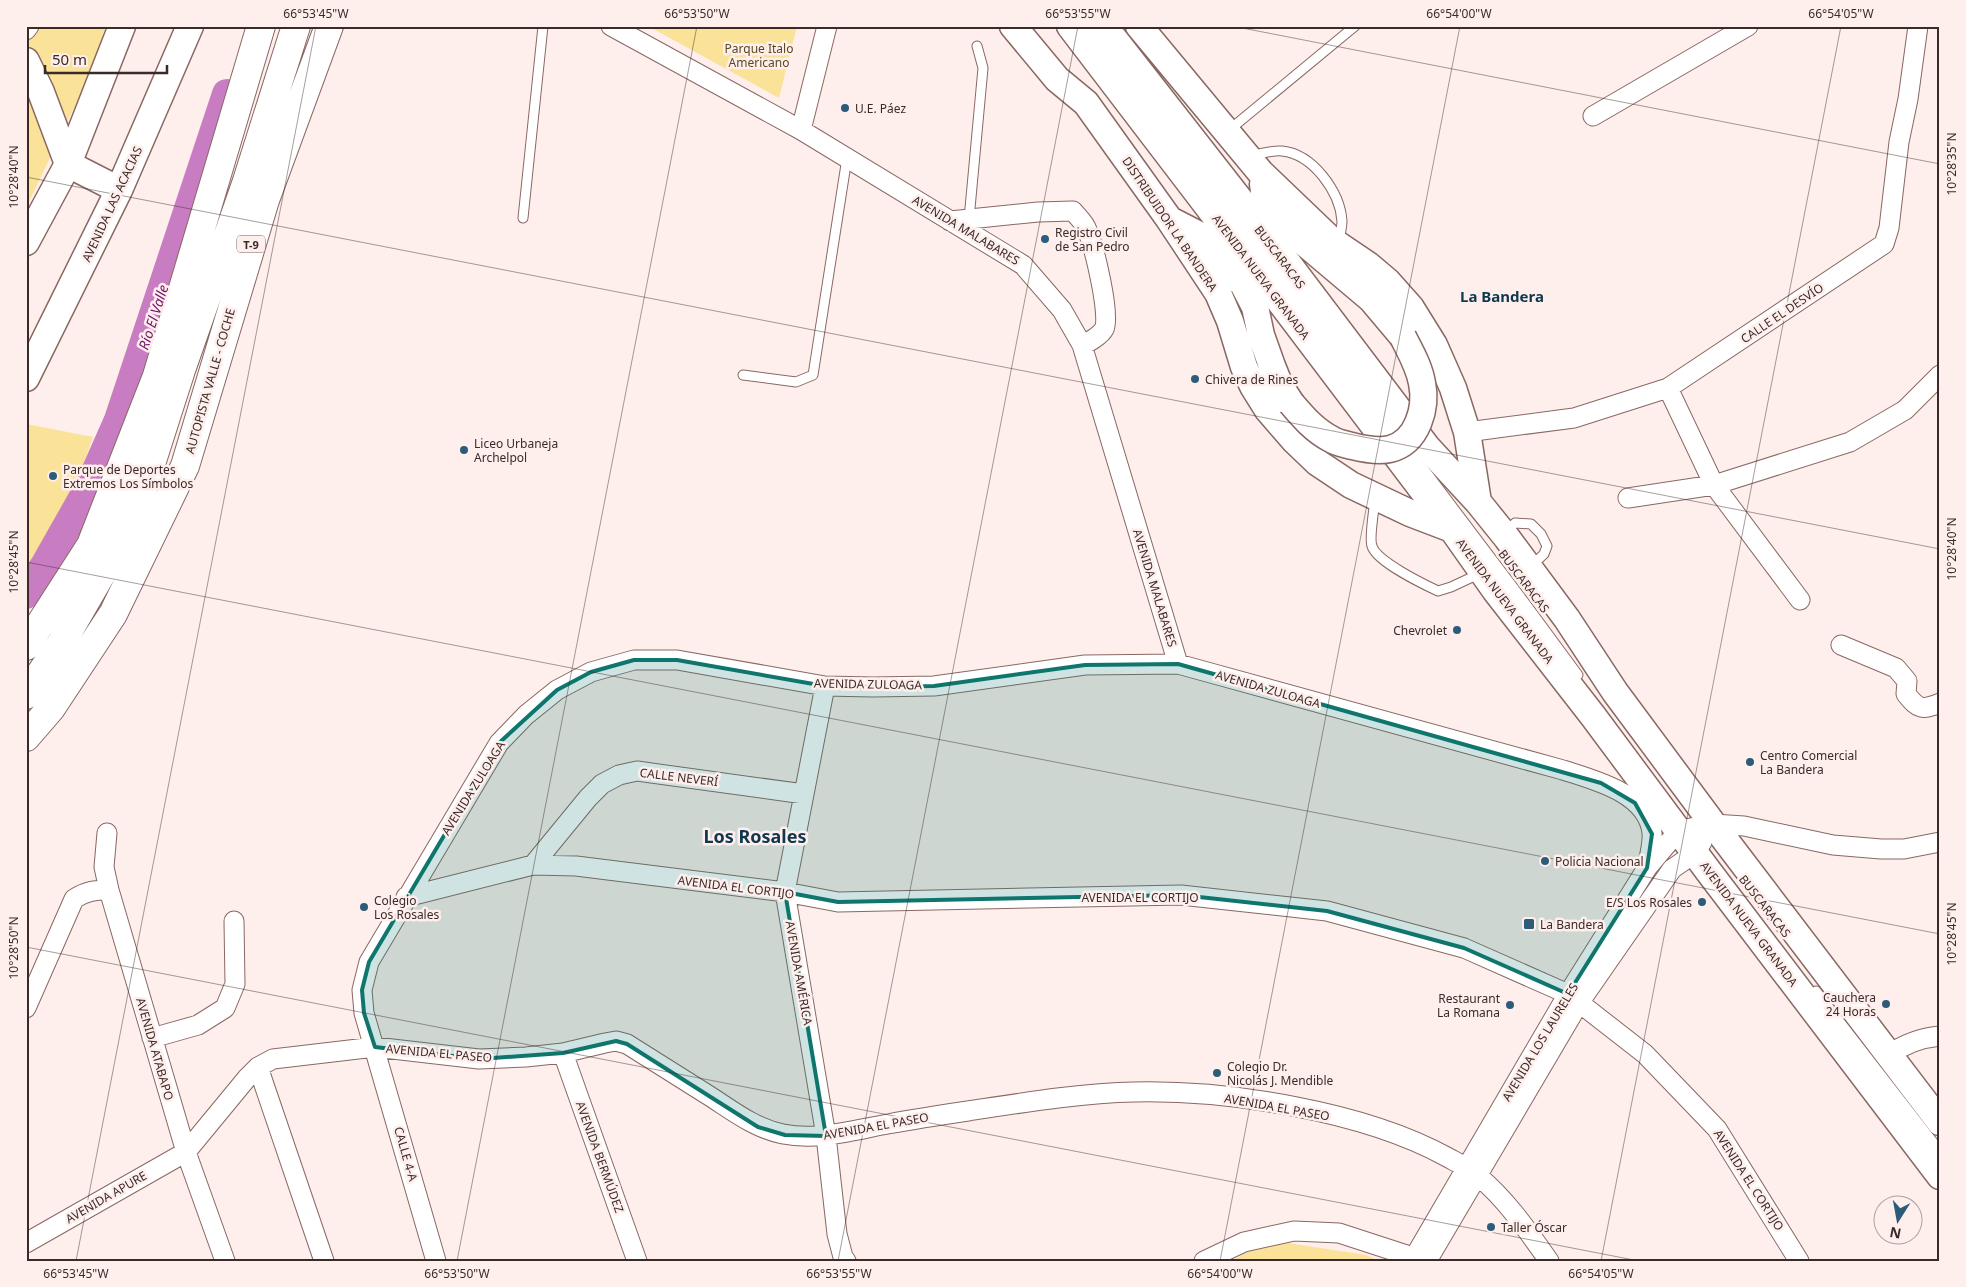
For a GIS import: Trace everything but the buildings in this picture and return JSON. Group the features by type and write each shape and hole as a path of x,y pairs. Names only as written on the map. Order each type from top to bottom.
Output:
{"highway":[{"path":"26,646 91,545 157,376 261,26"},
{"path":"26,695 62,642 118,545 142,492 181,370 247,181 296,26"},
{"name":"AUTOPISTA VALLE - COCHE","path":"26,737 51,708 113,614 186,466 265,200 329,26"}],"main road":[{"path":"26,242 68,164 122,26"},
{"name":"AVENIDA LAS ACACIAS","path":"26,378 119,190 190,26"},
{"name":"DISTRIBUIDOR LA BANDERA","path":"1013,26 1058,79 1086,103 1169,219 1218,293 1230,321 1244,367 1253,386 1268,410 1294,440 1318,462 1351,485 1410,514 1452,529"},
{"path":"1036,26 1086,103"},
{"name":"AVENIDA NUEVA GRANADA","path":"1070,26 1634,772 1696,836 1889,1055 1940,1122"},
{"name":"AVENIDA NUEVA GRANADA","path":"1104,26 1240,200 1428,447 1478,502 1568,619 1614,692 1696,836 1940,1176"},
{"path":"1139,26 1254,165 1314,225 1338,246 1368,265 1387,281 1411,308 1434,345 1454,388 1467,432 1478,502"},
{"path":"29,74 68,164 119,190"},
{"path":"1209,208 1215,230 1255,307 1261,335 1272,366 1280,386 1291,403 1308,422 1332,440 1375,450 1390,449 1400,445 1415,430 1420,419 1424,394 1418,369 1403,337 1371,299 1308,245 1280,218 1265,198 1254,165"},
{"path":"1240,200 1256,213 1274,233 1308,245"},
{"path":"1169,219 1204,237 1255,307"}],"street":[{"path":"26,30 29,26"},
{"name":"AVENIDA MALABARES","path":"611,26 801,130 1023,265 1062,310 1082,345 1178,664"},
{"path":"801,130 827,26"},
{"path":"1593,116 1748,26"},
{"name":"CALLE EL DESVÍO","path":"1467,432 1574,418 1668,388 1884,244 1889,228 1899,142 1908,99 1918,26"},
{"path":"950,221 1038,212 1073,211 1087,228 1102,288 1107,318 1104,330 1082,345"},
{"path":"1628,498 1714,484 1850,442 1905,410 1940,375"},
{"path":"1668,388 1714,484 1800,600"},
{"path":"1841,645 1896,668 1907,681 1906,694 1915,705 1924,708 1940,703"},
{"name":"AVENIDA ZULOAGA","path":"375,1047 364,1013 362,990 369,962 499,743 526,715 557,690 591,672 634,660 677,660 826,686 934,686 1084,665 1178,664 1563,770 1613,788 1643,811 1652,834 1647,868"},
{"name":"AVENIDA AMÉRICA","path":"826,686 785,892 826,1136 837,1234 846,1261"},
{"name":"AVENIDA ZULOAGA","path":"1563,770 1620,776 1634,772"},
{"name":"CALLE NEVERÍ","path":"533,866 588,798 602,784 618,775 638,771 804,794"},
{"path":"1696,836 1744,826 1833,845 1881,849 1904,849 1940,842"},
{"name":"AVENIDA ATABAPO","path":"107,833 104,867 109,890 186,1152 225,1261"},
{"name":"AVENIDA LOS LAURELES","path":"1420,1260 1574,999 1647,868 1696,836"},
{"name":"AVENIDA LOS LAURELES","path":"1574,999 1696,836"},
{"name":"AVENIDA EL CORTIJO","path":"406,897 533,866 576,866 785,892 838,902 1181,895 1327,911 1464,948 1574,999 1645,1054 1717,1129 1796,1254 1798,1261"},
{"path":"26,1008 74,899 85,892 109,890"},
{"path":"152,1038 198,1025 225,1008 235,984 234,921"},
{"path":"1889,1055 1912,1042 1927,1037 1940,1036"},
{"name":"AVENIDA EL PASEO","path":"186,1152 258,1067 273,1059 375,1047 479,1059 526,1057 563,1053 616,1042 627,1044 758,1128 785,1135 826,1136 909,1120 1030,1102 1131,1092 1176,1093 1253,1101 1353,1121 1404,1136 1428,1147 1472,1172 1499,1196 1532,1236 1549,1261"},
{"name":"CALLE 4-A","path":"375,1047 436,1261"},
{"name":"AVENIDA BERMÚDEZ","path":"563,1053 637,1261"},
{"path":"258,1067 324,1261"},
{"name":"AVENIDA APURE","path":"26,1243 186,1152"},
{"path":"1204,1261 1244,1242 1294,1231 1339,1233 1420,1260"}],"lane":[{"path":"523,218 543,26"},
{"name":"BUSCARACAS","path":"1087,26 1232,214 1525,603 1580,680"},
{"path":"1227,131 1355,26"},
{"path":"969,219 983,68 977,46"},
{"path":"1254,165 1282,151 1301,156 1320,174 1337,199 1342,222 1338,246"},
{"path":"743,375 796,382 813,375 846,158"},
{"path":"1375,497 1371,546 1378,556 1424,585 1438,591 1482,572"},
{"path":"1808,981 1940,1151"}],"highlighted area":[{"path":"634,660 677,660 825,686 873,687 934,686 1085,665 1178,664 1601,783 1635,803 1652,834 1647,868 1568,994 1464,948 1327,911 1181,895 838,902 785,892 826,1136 785,1135 758,1127 627,1044 616,1041 563,1053 479,1059 405,1051 375,1047 364,1013 362,990 369,962 499,743 557,690 591,672"}],"green space":[{"path":"28,26 105,26 94,66 26,208 26,30"},
{"name":"Parque Italo Americano","path":"648,26 797,26 779,98"},
{"name":"Parque de Deportes Extremos Los Símbolos","path":"26,424 93,437 66,514 26,570"},
{"path":"1288,1243 1366,1255 1379,1261 1232,1261 1254,1248"}],"waterway":[{"name":"Río El Valle","path":"26,594 46,564 89,488 119,420 227,94"}],"place":[{"name":"U.E. Páez","path":"845,108"},
{"name":"Registro Civil de San Pedro","path":"1045,239"},
{"name":"Chivera de Rines","path":"1195,379"},
{"name":"Liceo Urbaneja Archelpol","path":"464,450"},
{"name":"Parque de Deportes Extremos Los Símbolos","path":"53,476"},
{"name":"Chevrolet","path":"1457,630"},
{"name":"Centro Comercial La Bandera","path":"1750,762"},
{"name":"Policia Nacional","path":"1545,861"},
{"name":"E/S Los Rosales","path":"1702,902"},
{"name":"Colegio Los Rosales","path":"364,907"},
{"name":"La Bandera","path":"1529,924"},
{"name":"Cauchera 24 Horas","path":"1886,1004"},
{"name":"Restaurant La Romana","path":"1510,1005"},
{"name":"Colegio Dr. Nicolás J. Mendible","path":"1217,1073"},
{"name":"Taller Óscar","path":"1491,1227"}],"district":[{"name":"La Bandera","path":"1502,296"},
{"name":"Los Rosales","path":"755,836"}]}
